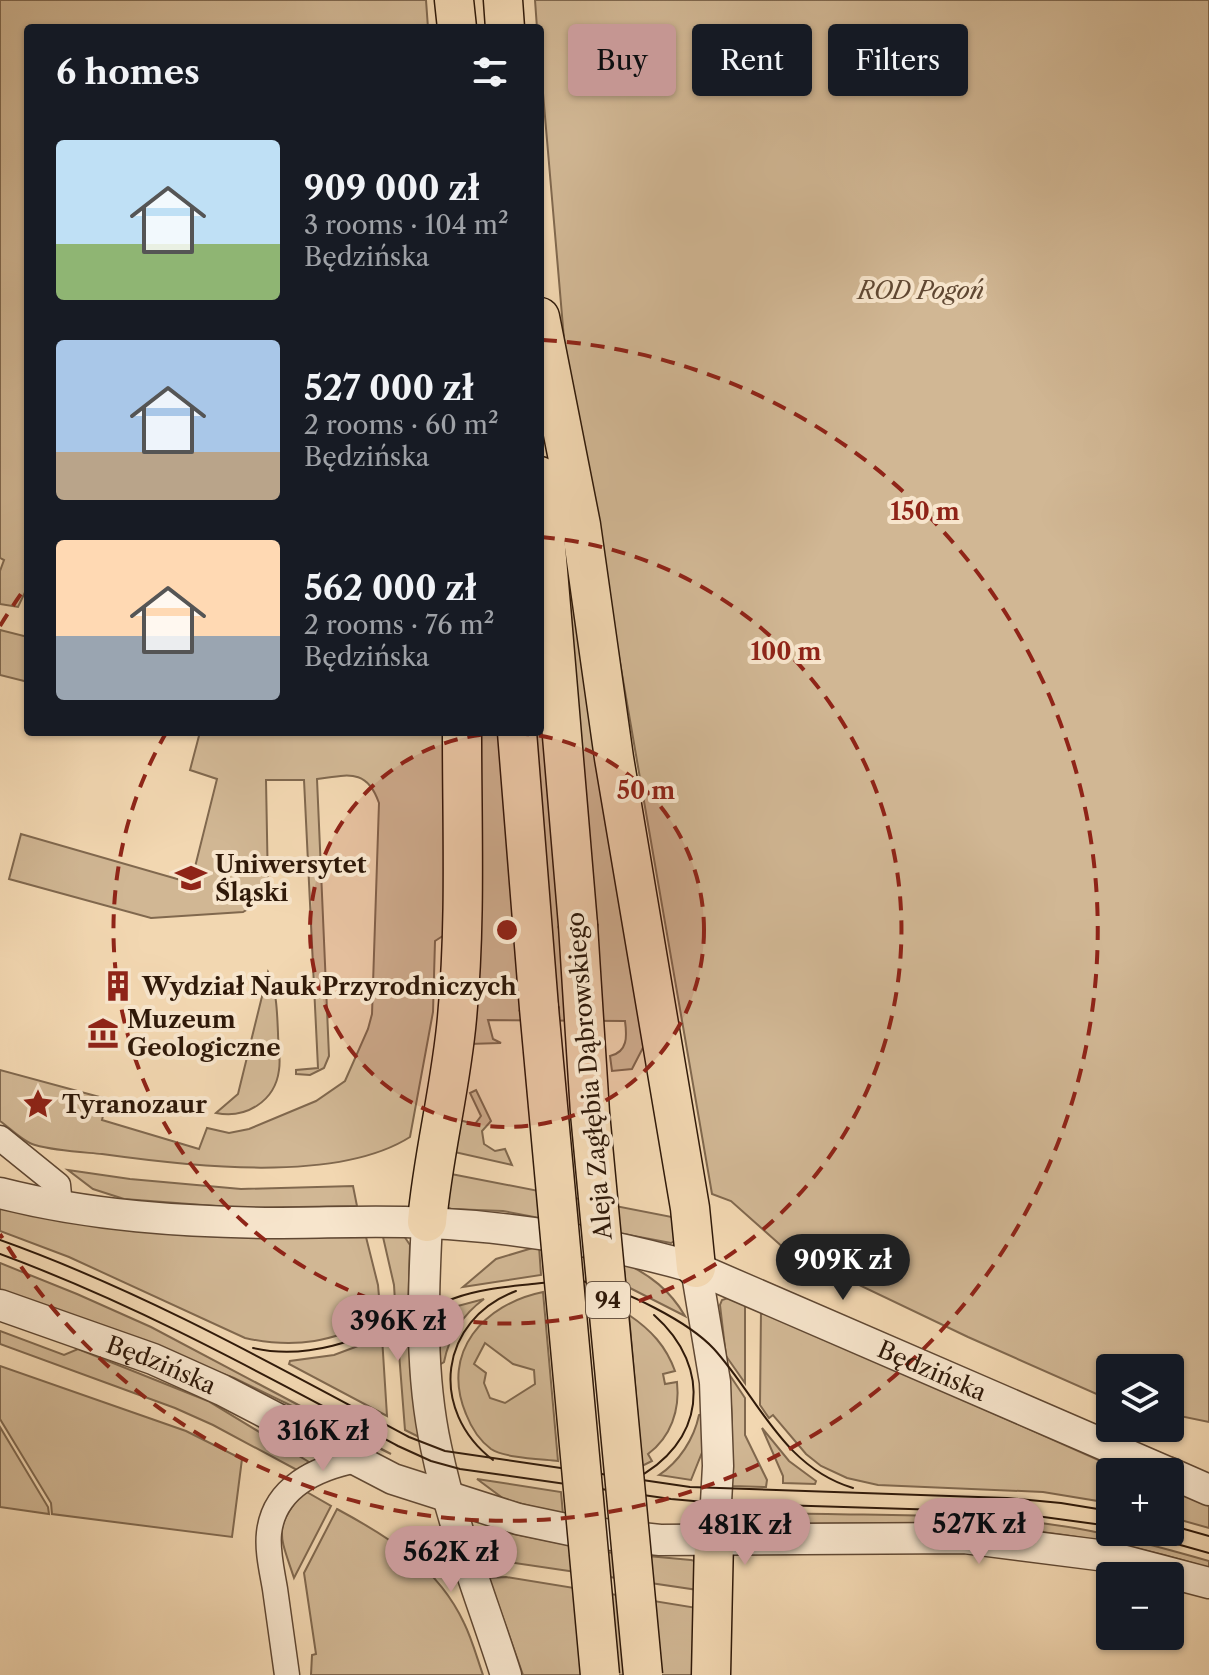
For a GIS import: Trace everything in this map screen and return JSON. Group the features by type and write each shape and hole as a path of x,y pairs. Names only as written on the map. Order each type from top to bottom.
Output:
{"main road":[{"path":"454,0 457,24"},
{"path":"503,0 505,24"},
{"path":"544,337 581,525 614,758 690,1208 696,1268"},
{"name":"Aleja Zagłębia Dąbrowskiego","path":"544,523 578,925 590,1113 643,1675"},
{"path":"427,1222 431,1177 450,1076 457,1018 462,942 462,736"},
{"name":"Aleja Zagłębia Dąbrowskiego","path":"517,736 600,1675"},
{"path":"711,1675 714,1539"}],"street":[{"path":"0,1138 58,1185 60,1206"},
{"name":"Będzińska","path":"0,1193 60,1206 191,1220 427,1222 527,1230 630,1249 696,1268 1133,1458"},
{"path":"427,1222 423,1296 425,1373 436,1448 506,1675"},
{"path":"696,1268 715,1382 718,1466 714,1539"},
{"name":"Będzińska","path":"0,1305 153,1359 222,1390 393,1479 518,1519 575,1531 660,1540 964,1538 1106,1556 1198,1580"},
{"path":"287,1675 269,1547 271,1519 279,1504 299,1481 333,1465 357,1460"},
{"name":"Będzińska","path":"1184,1480 1209,1490"}],"green space":[{"path":"0,0 426,0 428,24 24,24 24,594 18,607 0,604 0,571 4,560 0,558"},
{"name":"ROD Pogoń","path":"535,0 1209,0 1209,1422 1184,1417 1184,1354 1096,1354 1096,1394 786,1250 731,1201 712,1194 564,339 544,105 544,24 537,24"},
{"path":"544,483 558,492 649,1036 632,1069 612,1071 610,1056 623,1047 625,1021 488,1020 493,1039 501,1043 469,1044 474,736 544,736"},
{"path":"0,630 24,636 24,681 0,675"},
{"path":"199,736 449,736 449,932 435,941 433,1012 410,1137 379,1152 343,1161 260,1168 176,1163 43,1147 26,1141 0,1121 0,1070 107,1099 102,1120 199,1149 207,1128 229,1133 249,1129 316,1101 345,1081 372,1014 379,803 369,784 362,779 347,776 317,779 329,1056 324,1068 310,1075 296,1074 296,1070 318,1068 304,780 266,780 268,888 258,903 243,912 151,918 9,879 21,834 191,883 217,779 190,770"},
{"path":"268,972 277,1009 280,1061 276,1081 272,1091 257,1106 238,1113 216,1113 238,1094"},
{"path":"476,1090 491,1121 482,1131 484,1144 495,1151 505,1149 512,1165 450,1151 455,1119 475,1124 481,1116 470,1093"},
{"path":"68,1170 241,1189 353,1186 357,1206 242,1208 124,1199 93,1189"},
{"path":"446,1173 677,1218 678,1239 671,1243 503,1211 451,1209 444,1206"},
{"path":"0,1208 170,1234 366,1237 378,1285 381,1320 330,1338 299,1343 245,1338 69,1257 0,1231"},
{"path":"404,1236 410,1245 408,1312 396,1318 394,1285 383,1237"},
{"path":"539,1246 541,1275 463,1287 496,1259"},
{"path":"623,1262 658,1284 673,1298 685,1316 626,1286"},
{"path":"0,1263 151,1327 391,1454 234,1378 0,1290"},
{"path":"543,1292 558,1461 513,1456 491,1449 470,1424 459,1391 463,1351 473,1334 502,1307","holes":["485,1343 513,1364 534,1370 535,1384 505,1403 490,1398 484,1383 486,1373 474,1364"]},
{"path":"728,1298 745,1304 745,1383 726,1356 720,1305 722,1300"},
{"path":"484,1299 458,1327 444,1362 439,1365 441,1331 450,1308"},
{"path":"761,1310 1096,1459 1096,1501 1043,1492 878,1485 847,1478 821,1466 806,1454 773,1415 769,1418 760,1405"},
{"path":"629,1315 651,1333 667,1354 675,1371 663,1374 665,1384 677,1382 677,1403 672,1422 663,1440 648,1454 652,1461 642,1466"},
{"path":"408,1322 419,1437 405,1430 397,1327"},
{"path":"0,1331 64,1355 78,1349 208,1401 309,1462 297,1470 175,1408 0,1344"},
{"path":"382,1337 387,1416 289,1364 290,1361 334,1355"},
{"path":"0,1366 186,1431 242,1459 232,1537 52,1514 51,1503 0,1419"},
{"path":"729,1374 745,1398 745,1435 767,1480 766,1487 732,1486"},
{"path":"703,1414 703,1450 691,1480 659,1475 685,1449 699,1415"},
{"path":"0,1427 48,1507 49,1514 0,1507"},
{"path":"762,1428 789,1461 816,1481 815,1484 783,1483 783,1476"},
{"path":"477,1479 561,1492 563,1515 504,1499"},
{"path":"305,1491 331,1506 294,1578 283,1541 283,1523"},
{"path":"1184,1495 1209,1506 1209,1528 1184,1521"},
{"path":"337,1509 393,1543 426,1570 453,1603 464,1623 483,1675 311,1675 312,1655 316,1654 304,1573"},
{"path":"784,1513 949,1516 1069,1527 1096,1532 1096,1540 1050,1533 946,1525 784,1524"},
{"path":"474,1528 604,1552 695,1561 698,1590 480,1558 472,1535"},
{"path":"1124,1546 1153,1546 1169,1550 1209,1561 1209,1568"},
{"path":"506,1577 697,1608 696,1675 523,1675 489,1578"}],"tram line":[{"path":"0,1240 157,1306 409,1437 445,1451 690,1487 1007,1498 1096,1509"},
{"path":"0,1254 153,1319 398,1446 431,1461 460,1469 716,1503 1007,1512 1096,1524"},
{"path":"253,1348 280,1352 332,1346 474,1292 553,1282 587,1282 655,1308 689,1328 714,1349 730,1368 790,1448 829,1478 853,1488"},
{"path":"493,1460 472,1440 458,1417 451,1392 451,1368 458,1344 471,1323 490,1305 516,1291"},
{"path":"633,1480 657,1465 675,1446 687,1426 693,1404 693,1381 686,1358 673,1336 654,1315"},
{"path":"1184,1529 1209,1536"},
{"path":"1184,1546 1209,1553"}],"place":[{"name":"Uniwersytet Śląski","path":"191,878"},
{"name":"Wydział Nauk Przyrodniczych","path":"118,986"},
{"name":"Muzeum Geologiczne","path":"103,1033"},
{"name":"Tyranozaur","path":"38,1104"}]}
